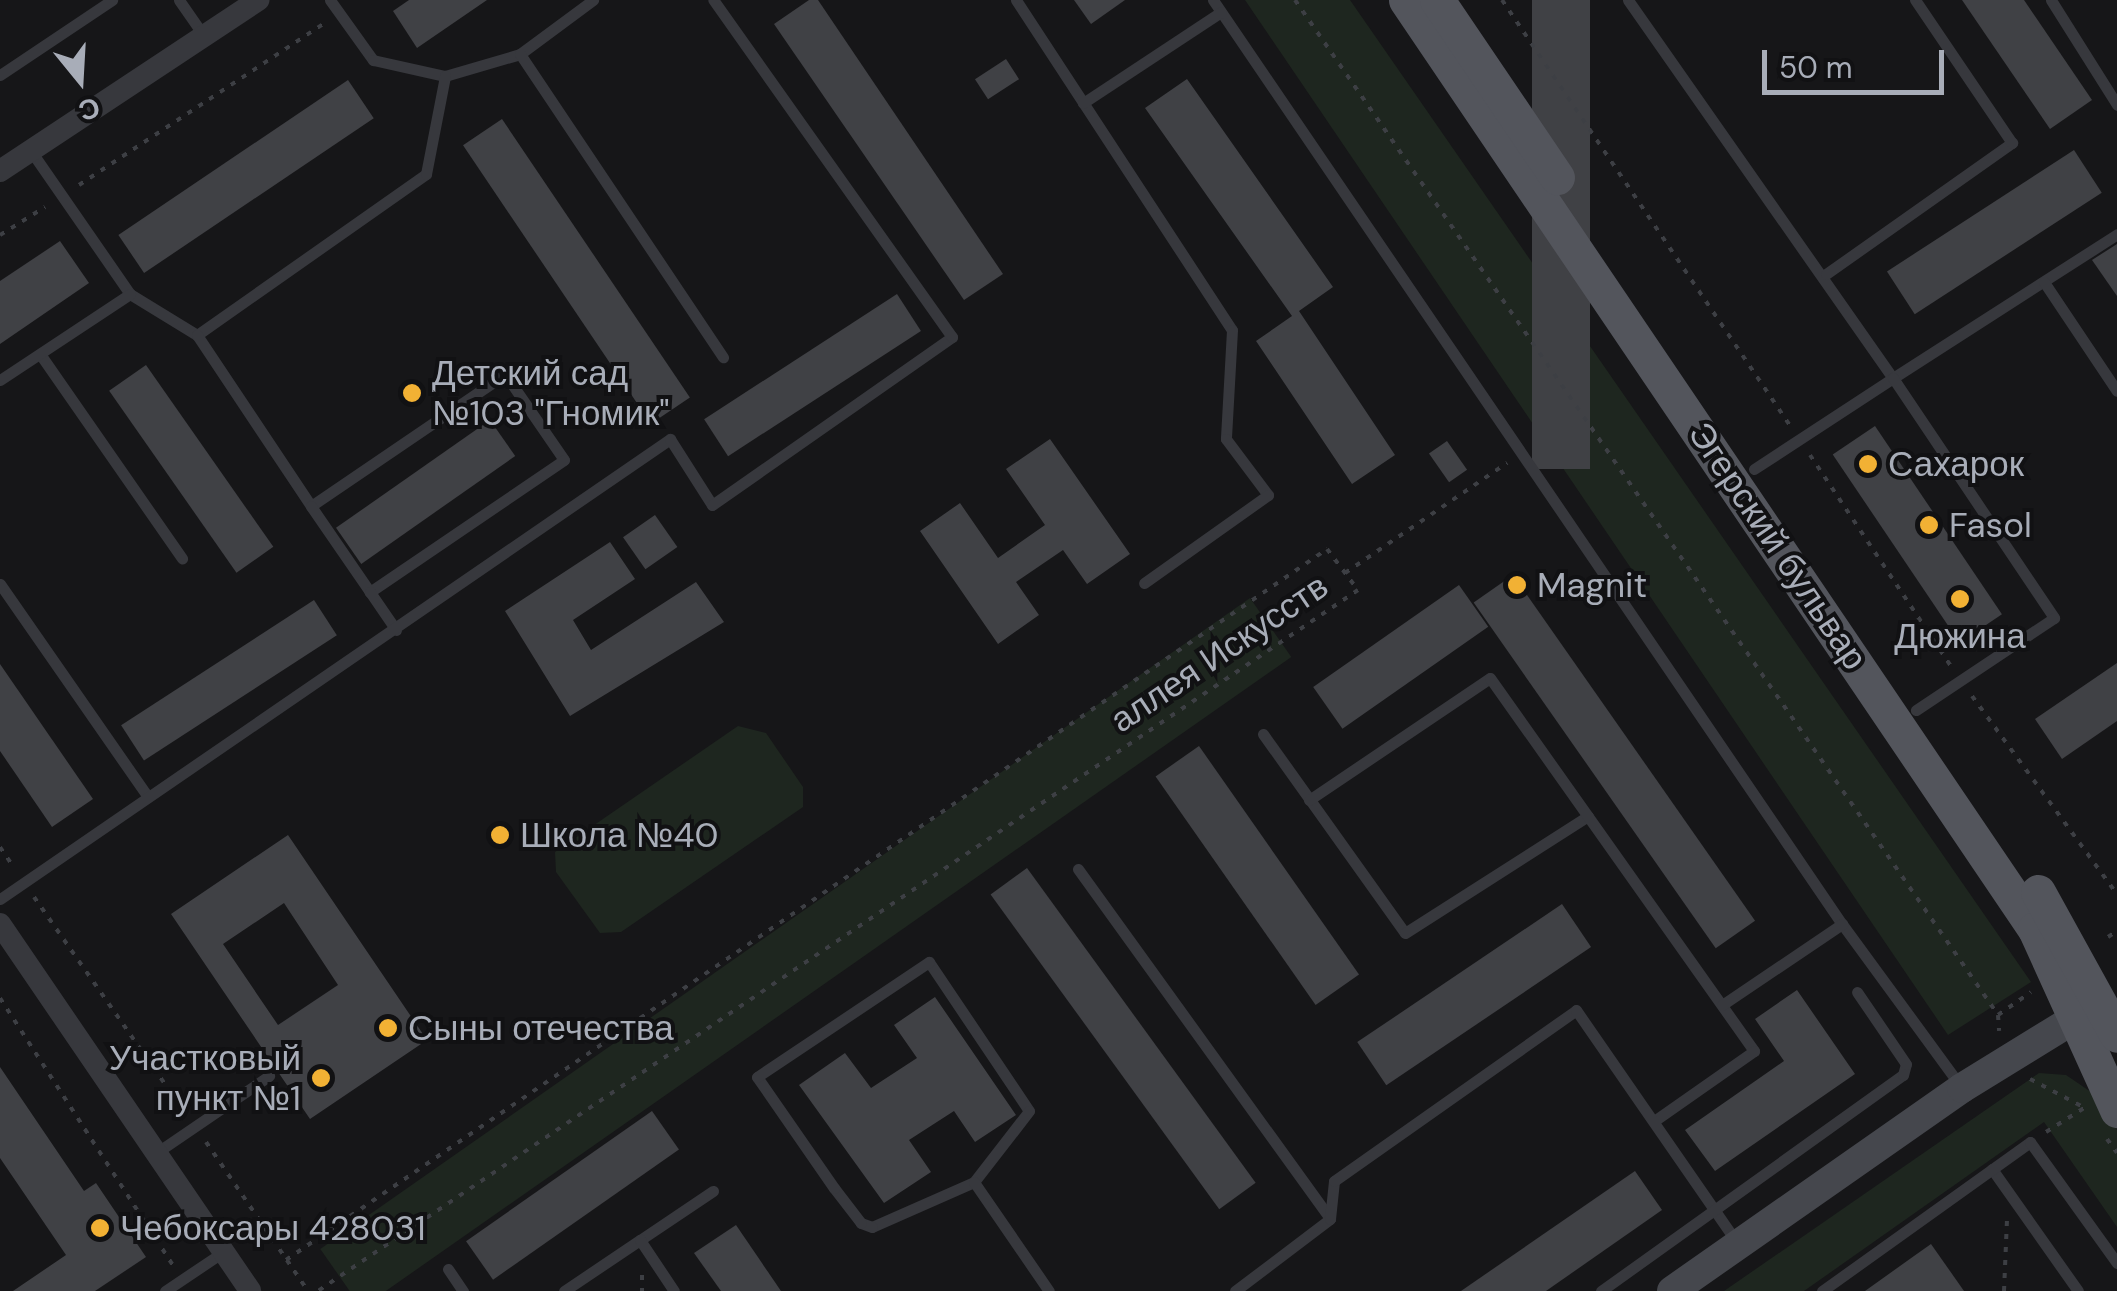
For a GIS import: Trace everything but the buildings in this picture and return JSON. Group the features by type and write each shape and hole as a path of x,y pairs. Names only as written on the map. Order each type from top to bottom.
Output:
{"main road":[{"name":"Эгерский бульвар","path":"1406,0 1916,710 2052,913 2097,1004 2117,1035"},
{"name":"Эгерский бульвар","path":"1436,0 2035,929 2097,1004 2100,1109"},
{"path":"1672,1291 1962,1088 2097,1004"}],"street":[{"path":"0,171 258,0"},
{"path":"0,924 250,1291"}],"lane":[{"path":"0,75 112,0"},
{"path":"179,0 204,36"},
{"path":"330,0 373,60 445,76 520,54 593,0"},
{"path":"0,899 670,439 712,505 952,337 713,0"},
{"path":"1016,0 1232,330 1226,439 1268,495 1144,584"},
{"path":"1213,0 1842,924 1962,1088"},
{"path":"1628,0 1826,274 2054,618 1916,710"},
{"path":"1826,274 2012,143 1915,0"},
{"path":"2051,0 2117,104"},
{"path":"1084,103 1221,12"},
{"path":"520,54 723,357"},
{"path":"197,335 426,174 445,76"},
{"path":"31,150 130,294 197,335 396,630"},
{"path":"1745,475 2117,234"},
{"path":"2044,282 2117,392"},
{"path":"0,380 130,294"},
{"path":"40,354 182,558"},
{"path":"311,506 505,374 515,388 564,460 370,592"},
{"path":"0,584 148,797"},
{"path":"1309,800 1490,678 1754,1050 1654,1121"},
{"path":"1263,734 1405,933 1588,816"},
{"path":"1078,868 1330,1219"},
{"path":"1722,1005 1842,924"},
{"path":"929,962 1027,1101 1026,1120 974,1182 892,1220 861,1222 757,1077 929,962"},
{"path":"1601,1291 1903,1074 1906,1064 1857,992"},
{"path":"1234,1291 1330,1219 1334,1181 1576,1010 1738,1245"},
{"path":"156,1153 269,1076"},
{"path":"1822,1291 2030,1142 2117,1264"},
{"path":"1992,1169 2078,1291"},
{"path":"974,1182 1048,1291"},
{"path":"564,1291 713,1191"},
{"path":"640,1240 674,1291"},
{"path":"165,1291 223,1252"},
{"path":"448,1269 463,1291"}],"path":[{"path":"1295,0 1998,1016 2000,1032"},
{"path":"0,235 340,13"},
{"path":"1346,573 1521,453"},
{"name":"аллея Искусств","path":"286,1260 1327,549 1358,590 318,1291"},
{"path":"0,847 308,1291"},
{"path":"2108,937 2117,931"},
{"path":"1998,1016 2036,988"},
{"path":"0,998 182,1280"},
{"path":"2030,1079 2100,1109"}],"shaded area":[{"path":"1245,0 1350,0 2031,982 1948,1035"},
{"path":"1250,598 1291,657 386,1291 350,1291 320,1249"},
{"path":"738,726 766,733 803,787 803,807 621,932 600,933 556,872 555,852"},
{"path":"2039,1073 2066,1075 2091,1092 2117,1130 2117,1227 2044,1122 1804,1291 1724,1291"}],"place":[{"name":"Детский сад №103 \"Гномик\"","path":"412,393"},
{"name":"Сахарок","path":"1868,464"},
{"name":"Fasol","path":"1929,525"},
{"name":"Magnit","path":"1517,585"},
{"name":"Дюжина","path":"1960,599"},
{"name":"Школа №40","path":"500,835"},
{"name":"Сыны отечества","path":"388,1028"},
{"name":"Участковый пункт №1","path":"321,1078"},
{"name":"Чебоксары 428031","path":"100,1228"}]}
